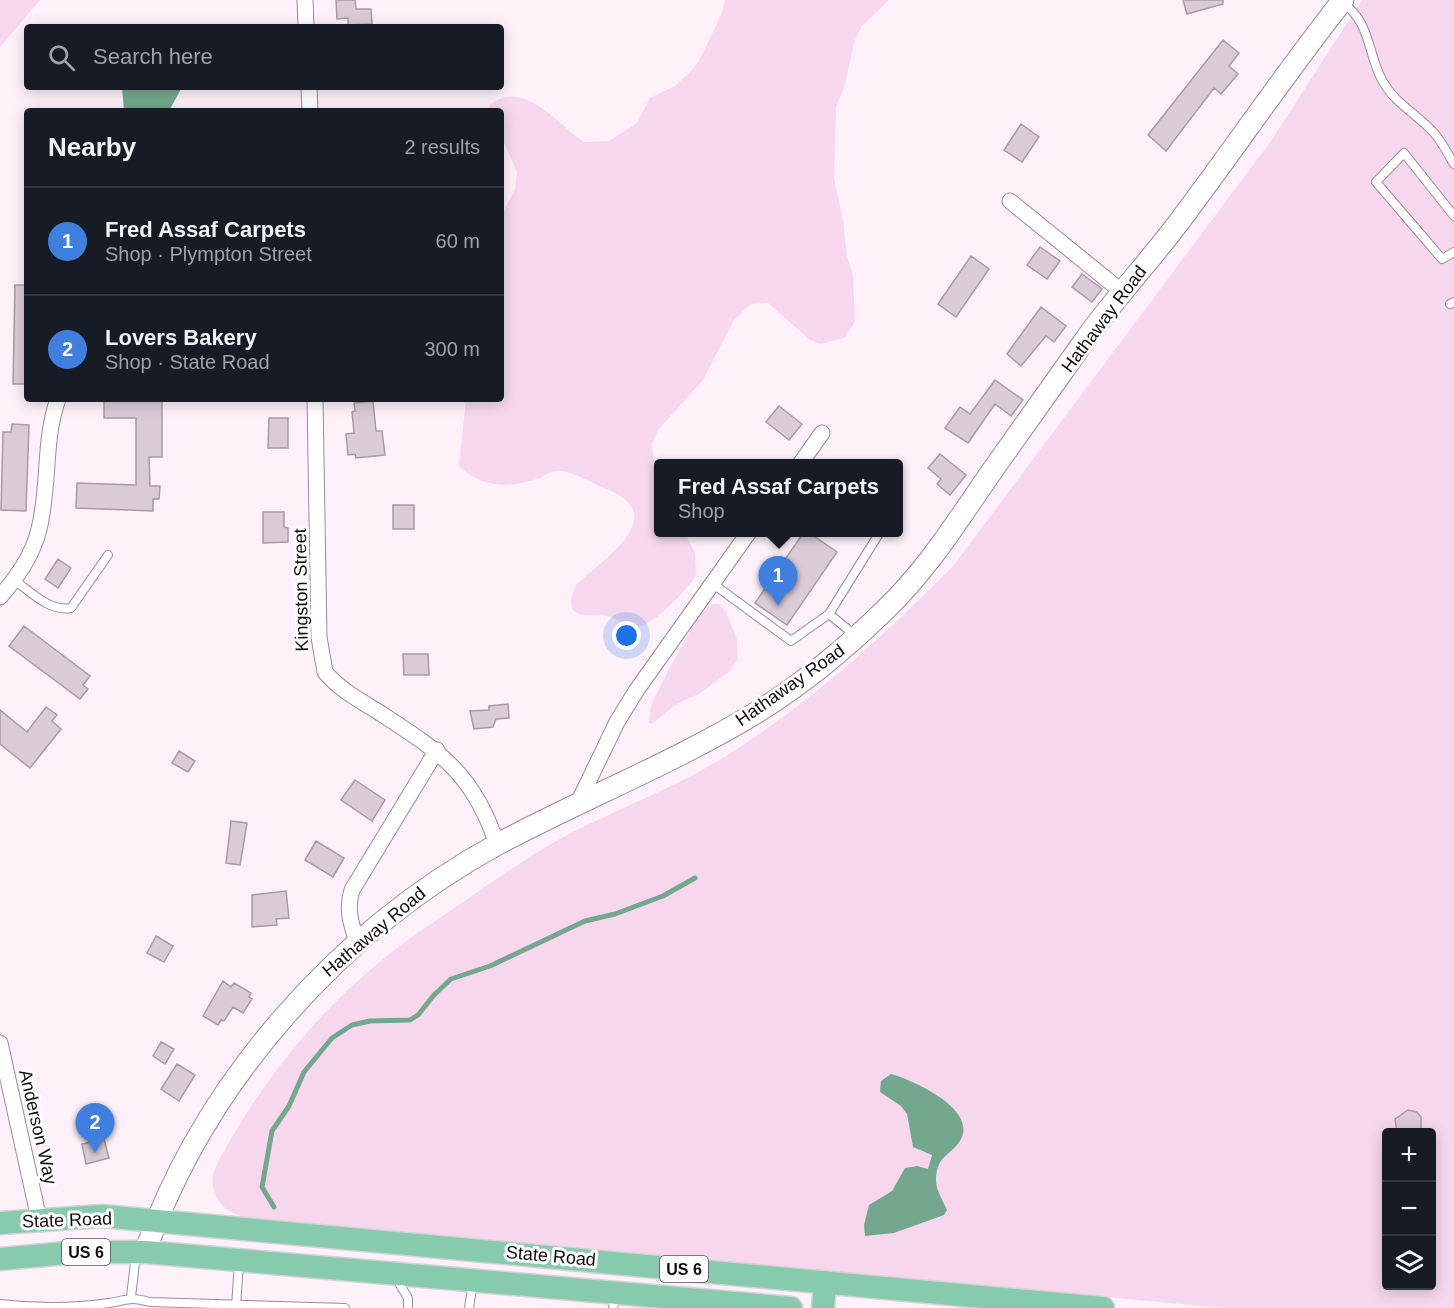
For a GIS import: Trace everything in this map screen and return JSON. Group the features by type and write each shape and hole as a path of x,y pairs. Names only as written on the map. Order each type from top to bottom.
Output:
{"main road":[{"name":"Hathaway Road","path":"141,1252 180,1169 243,1072 296,1004 357,942 417,894 497,845 700,743 762,709 857,637 925,569 1121,291 1182,218 1342,1"},
{"name":"State Road","path":"0,1223 102,1216 1103,1308"},
{"name":"State Road","path":"0,1259 78,1252 141,1252 239,1258 474,1280 615,1300 791,1308"},
{"path":"823,1308 825,1282"}],"street":[{"path":"305,0 306,24"},
{"path":"309,90 310,108"},
{"path":"1010,201 1121,291"},
{"path":"0,597 28,557 39,530 48,444 57,402"},
{"name":"Kingston Street","path":"315,402 320,637 323,665 330,678 347,692 437,750 457,771 479,802 497,845"},
{"path":"804,459 822,433"},
{"path":"577,805 617,722 745,537"},
{"path":"357,942 349,915 348,902 352,890 437,750"},
{"name":"Anderson Way","path":"0,1043 5,1088 39,1219"}],"lane":[{"path":"1342,1 1354,11 1364,27 1383,82 1394,97 1434,133 1454,164"},
{"path":"1454,216 1404,153 1376,182 1442,259 1454,252"},
{"path":"712,583 791,641 829,614 877,537"},
{"path":"14,580 54,608 61,610 71,608 108,555"},
{"path":"829,614 857,637"},
{"path":"131,1297 141,1252"},
{"path":"236,1306 239,1258"},
{"path":"392,1272 408,1298 408,1308"},
{"path":"468,1308 474,1280"},
{"path":"0,1305 110,1306 131,1297 150,1302 345,1308"}],"shaded area":[{"path":"0,0 40,0 0,47"},
{"path":"725,0 889,0 862,26 855,40 844,88 836,107 834,179 843,220 847,256 853,275 855,322 844,338 821,344 810,340 768,303 751,304 734,320 703,380 658,430 652,443 654,537 687,537 695,553 696,575 686,589 653,620 644,625 630,627 612,617 575,612 572,607 576,585 616,549 634,523 633,511 624,499 566,472 555,471 530,481 508,485 477,479 459,465 466,402 504,402 504,210 515,189 517,172 504,143 504,108 490,108 489,106 502,98 514,97 527,100 539,106 584,142 609,141 637,123 650,98 675,86 689,73 699,61 721,15"},
{"path":"1362,0 1454,0 1454,1308 1224,1308 249,1218 238,1215 222,1205 214,1190 214,1172 251,1107 269,1080 308,1031 330,1007 377,964 503,874 541,850 587,825 687,778 757,736 845,668 953,566 1271,141"},
{"path":"122,90 180,90 171,108 124,108"},
{"path":"713,604 719,604 726,612 737,640 738,659 730,671 699,694 678,703 652,724 649,723 651,705 667,673 699,614"},
{"path":"891,1074 927,1089 952,1107 960,1117 963,1128 961,1139 942,1160 937,1171 937,1188 947,1210 944,1215 894,1233 865,1236 864,1225 869,1205 892,1191 905,1168 917,1166 928,1169 932,1155 913,1147 907,1114 901,1106 880,1092 881,1081"}],"building":[{"path":"336,0 355,0 356,9 371,9 372,24 348,24 348,18 337,19"},
{"path":"1183,0 1223,0 1223,4 1187,14"},
{"path":"1223,40 1239,53 1229,66 1238,74 1221,94 1214,88 1166,151 1148,135"},
{"path":"1021,124 1039,137 1022,162 1004,150"},
{"path":"1040,247 1060,261 1047,279 1027,265"},
{"path":"971,256 989,269 956,317 938,304"},
{"path":"1082,274 1102,289 1092,302 1072,287"},
{"path":"15,285 24,285 24,384 13,384"},
{"path":"1041,307 1066,326 1054,342 1046,336 1021,366 1007,354"},
{"path":"995,380 1023,400 1011,416 995,404 968,443 945,428 960,407 970,414"},
{"path":"104,402 162,402 162,457 149,457 150,486 160,486 159,499 153,499 153,511 76,508 77,483 136,485 136,418 104,418"},
{"path":"373,402 376,431 382,431 385,455 356,458 355,454 348,455 346,434 354,433 352,412 355,411 354,403"},
{"path":"779,406 802,424 789,440 766,422"},
{"path":"269,418 288,418 288,448 268,448"},
{"path":"12,424 29,425 26,511 1,510 3,432 11,432"},
{"path":"940,454 966,475 950,495 937,484 941,479 928,468"},
{"path":"393,505 414,505 414,529 393,529"},
{"path":"263,512 284,512 284,527 288,528 288,542 263,543"},
{"path":"801,537 815,537 837,552 787,625 755,603"},
{"path":"58,559 71,568 58,588 45,579"},
{"path":"24,626 90,676 83,685 88,689 80,699 9,646"},
{"path":"403,654 428,654 429,675 404,675"},
{"path":"508,704 509,718 496,719 493,727 474,729 470,711 489,710 489,706"},
{"path":"46,707 57,715 52,721 61,729 30,768 0,744 0,710 27,732"},
{"path":"179,751 195,761 188,772 172,763"},
{"path":"355,780 385,800 372,821 341,800"},
{"path":"231,821 247,823 240,865 226,863"},
{"path":"316,841 344,858 333,877 305,860"},
{"path":"286,891 289,918 276,919 277,925 252,927 252,895"},
{"path":"156,936 173,946 164,962 147,953"},
{"path":"223,981 231,987 234,983 251,993 249,997 252,999 243,1013 233,1007 224,1021 221,1020 218,1025 203,1016"},
{"path":"161,1042 174,1049 165,1064 153,1056"},
{"path":"177,1064 195,1075 179,1101 161,1089"},
{"path":"1408,1110 1417,1112 1421,1117 1421,1128 1396,1128 1395,1119"},
{"path":"104,1139 109,1158 86,1164 82,1144"}],"waterway":[{"path":"274,1207 262,1187 272,1131 289,1106 304,1072 332,1038 352,1025 370,1021 410,1020 418,1015 451,979 490,966 585,921 615,914 663,896 695,878"}],"place":[{"name":"Fred Assaf Carpets","path":"778,606"},
{"name":"Lovers Bakery","path":"95,1153"}]}
